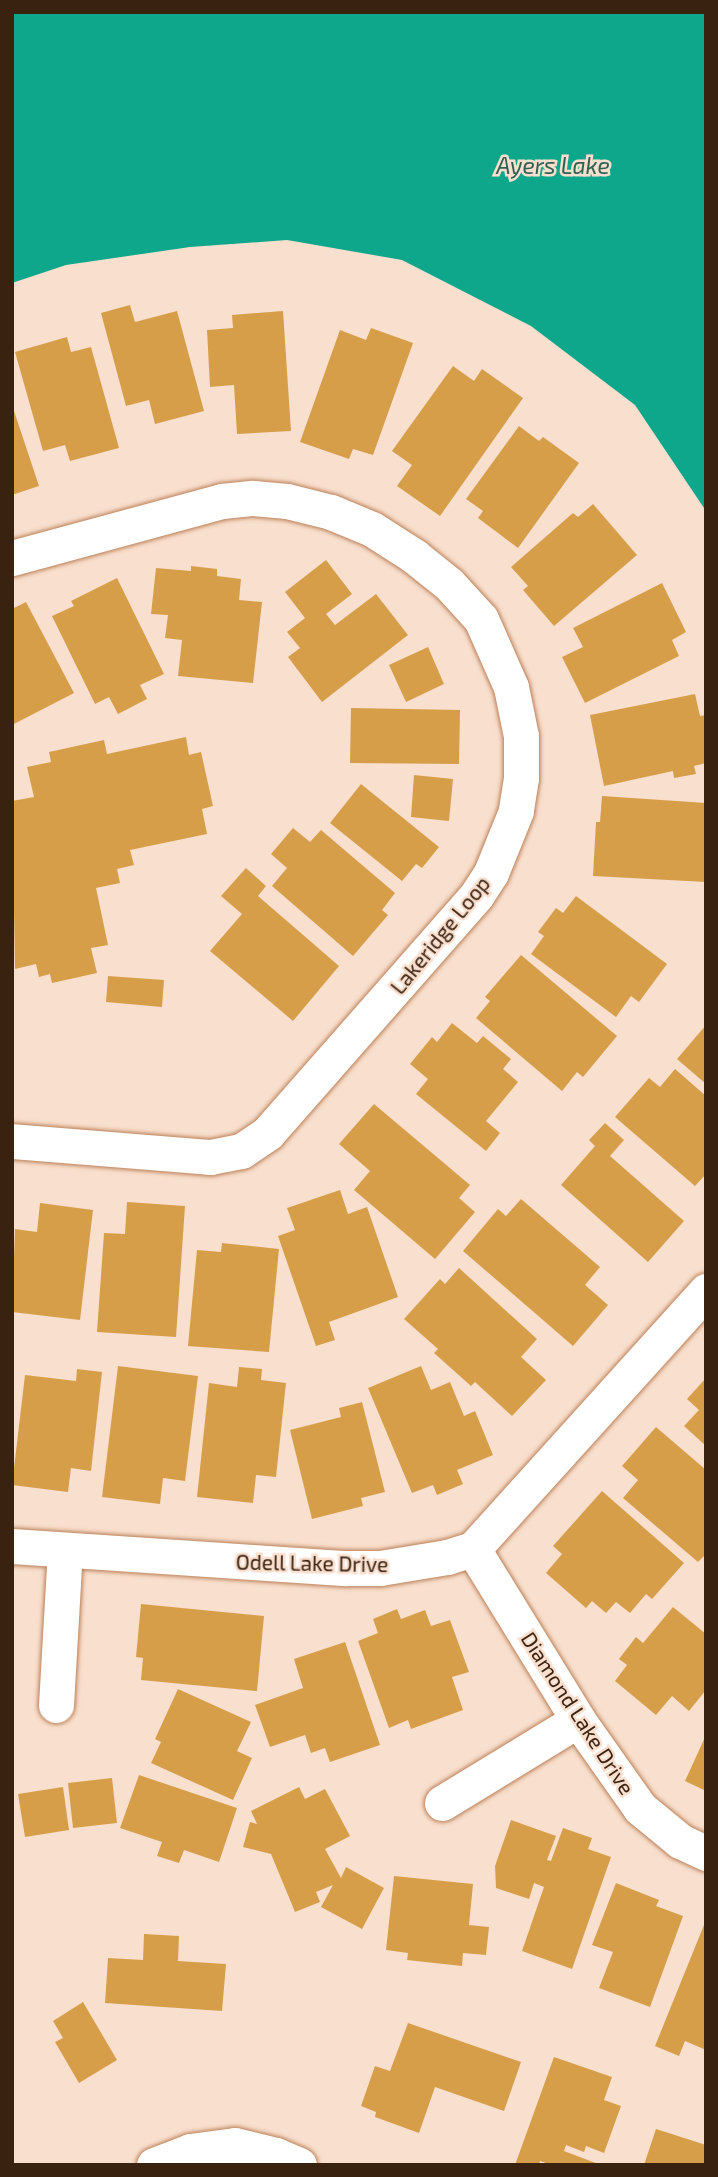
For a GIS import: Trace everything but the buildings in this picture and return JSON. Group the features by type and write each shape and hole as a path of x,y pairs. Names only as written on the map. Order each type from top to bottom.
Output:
{"street":[{"name":"Lakeridge Loop","path":"12,558 222,501 253,498 287,501 331,512 372,528 414,556 449,584 481,619 510,687 522,736 521,778 516,811 492,873 476,896 362,1028 261,1138 241,1151 210,1157 12,1141"},
{"path":"473,1549 706,1291"},
{"name":"Odell Lake Drive","path":"12,1546 346,1568 380,1568 447,1557 473,1549"},
{"name":"Diamond Lake Drive","path":"473,1549 578,1720 640,1808 680,1841 706,1853"},
{"path":"56,1704 65,1551"},
{"path":"442,1803 578,1720"},
{"path":"154,2165 190,2151 235,2146 276,2155 299,2165"}],"water":[{"name":"Ayers Lake","path":"12,12 706,12 706,511 635,405 531,326 402,260 287,240 190,247 66,265 12,283"}]}
